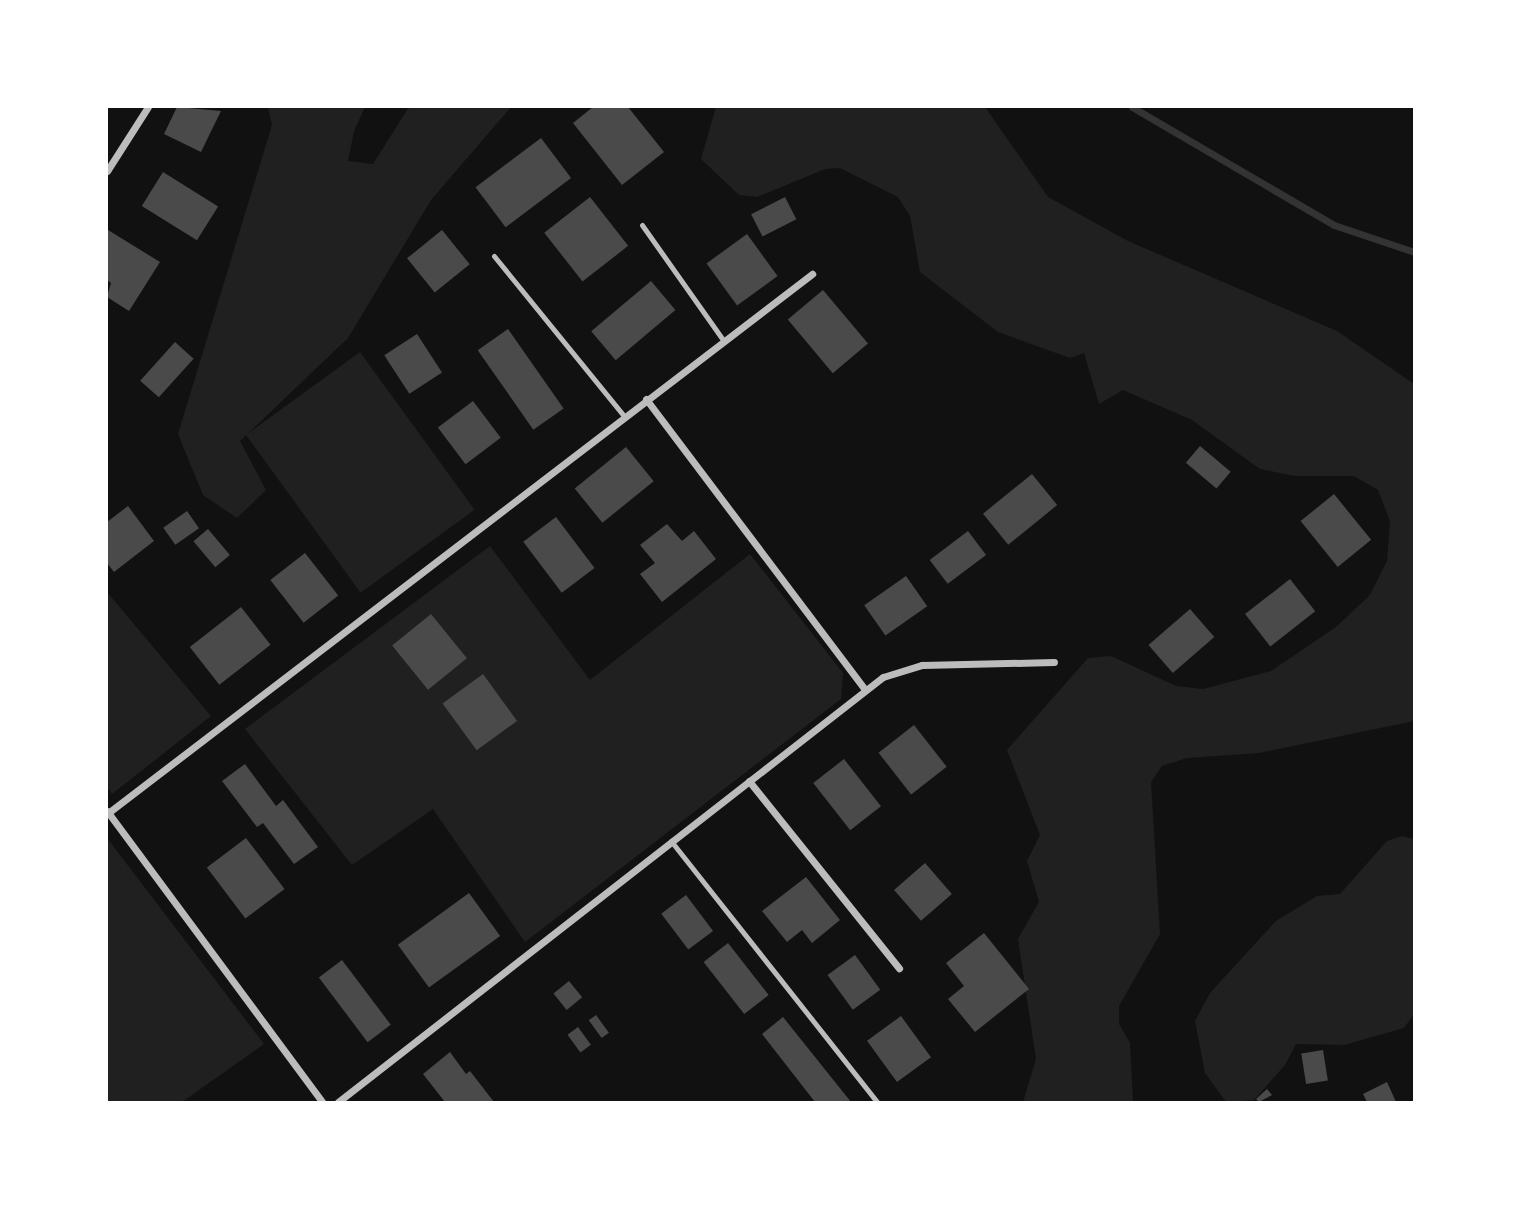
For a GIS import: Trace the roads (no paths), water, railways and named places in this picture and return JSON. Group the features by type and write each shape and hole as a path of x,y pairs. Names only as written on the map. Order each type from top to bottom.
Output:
{"street":[{"path":"107,171 148,107"},
{"path":"322,1102 107,812 813,274"},
{"path":"646,399 865,690"},
{"path":"338,1102 865,690 891,673 911,667 1055,662"},
{"path":"749,781 899,968"}],"lane":[{"path":"642,225 723,340"},
{"path":"494,256 624,416"},
{"path":"671,841 877,1102"}],"waterway":[{"path":"1132,107 1334,225 1414,252"}]}
